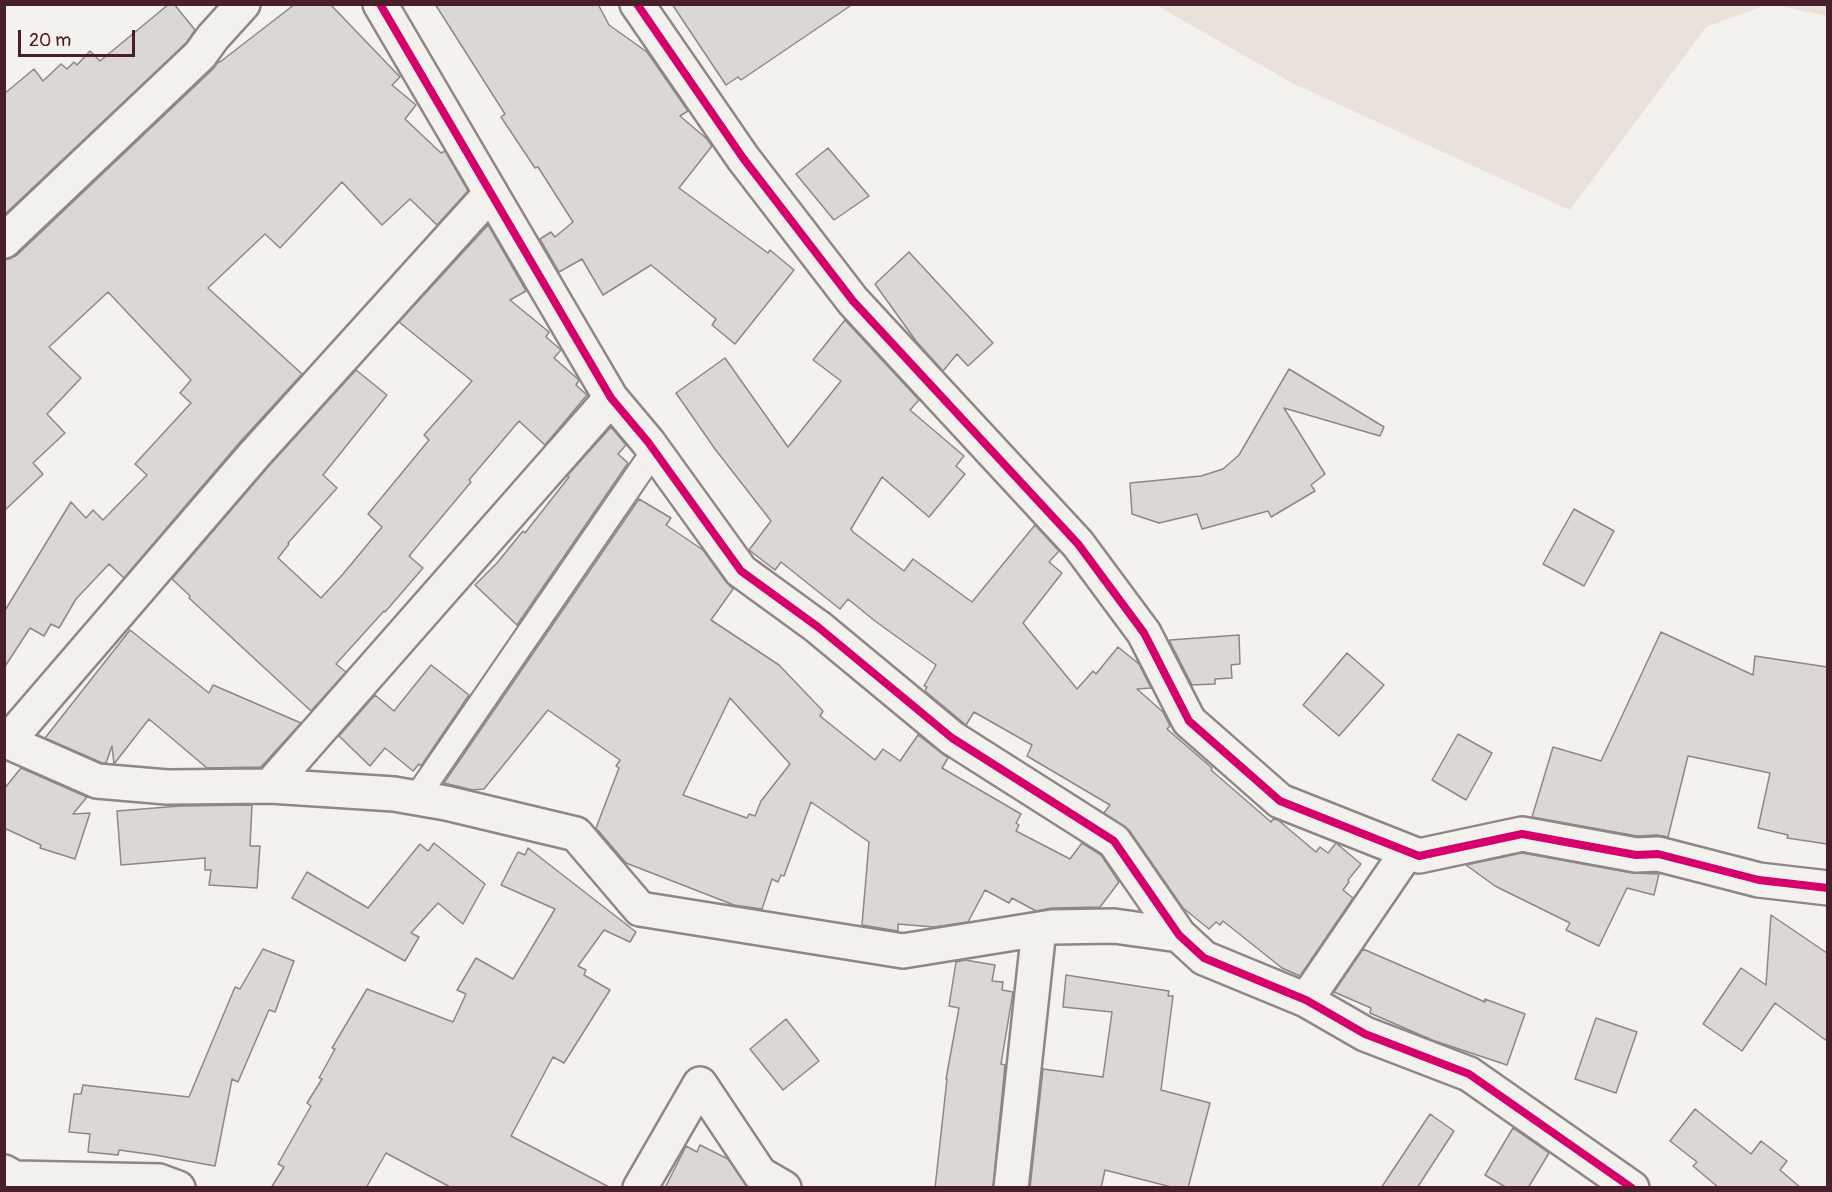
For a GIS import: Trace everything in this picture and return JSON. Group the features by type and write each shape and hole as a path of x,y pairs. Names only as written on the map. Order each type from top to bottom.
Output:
{"street":[{"path":"4,241 200,54 213,36 243,4"},
{"path":"380,4 611,398 654,451 741,571 818,627 952,738 1114,841 1179,935 1204,958 1306,1000 1365,1034 1469,1074 1632,1188"},
{"path":"637,4 743,159 853,301 1078,544 1144,633 1189,721 1280,801 1419,856 1522,834 1636,855 1658,854 1759,880 1827,888"},
{"path":"490,194 246,464 6,741 97,782 167,787 270,786 394,794 446,803 576,834 640,909 903,951 1052,927 1114,926 1179,935"},
{"path":"270,786 611,398"},
{"path":"1306,1000 1407,852"},
{"path":"1011,1188 1039,929"},
{"path":"640,1188 700,1084 760,1174 784,1188"},
{"path":"4,1172 15,1178 159,1181 178,1188"}],"lane":[{"path":"416,798 654,451"}],"shaded area":[{"path":"1156,5 1766,5 1706,27 1570,210 1294,84"},
{"path":"1775,5 1827,5 1827,16"}],"building":[{"path":"169,4 174,4 195,30 186,43 4,215 4,94 34,69 43,81 61,64 67,69 74,62 77,65 90,51 100,61"},
{"path":"295,4 330,4 400,77 392,85 416,105 405,119 441,153 445,151 468,191 437,225 410,199 382,225 342,182 280,248 265,234 208,288 302,374 240,442 124,578 109,564 76,599 59,628 51,624 44,636 30,628 4,668 4,612 71,502 86,518 93,510 103,520 147,475 135,464 191,403 180,393 191,380 108,292 49,347 81,378 47,414 65,433 33,463 43,474 4,511 4,259 17,255 219,61"},
{"path":"435,4 598,4 609,25 647,52 688,111 680,116 712,146 679,188 768,253 770,250 794,270 735,344 712,325 716,319 651,265 603,295 582,259 559,272 540,239 551,232 555,237 573,222 538,167 535,168 501,117 505,114"},
{"path":"672,4 853,4 741,80 738,77 726,85"},
{"path":"828,148 869,196 834,220 796,174"},
{"path":"488,225 526,291 510,300 549,332 546,337 561,350 554,358 579,380 576,385 587,395 545,445 519,421 409,556 423,568 336,664 346,672 311,711 189,598 190,596 172,579 268,467 356,370 387,395 323,475 337,488 288,543 278,558 321,598 343,574 382,527 368,514 429,440 424,435 472,381 399,322"},
{"path":"909,252 993,343 968,366 957,354 943,371 916,341 875,284"},
{"path":"845,320 919,400 910,410 964,456 956,466 965,474 929,517 882,477 851,529 853,532 904,571 913,559 972,602 1035,525 1059,551 1049,562 1062,573 1023,623 1077,689 1093,671 1096,674 1118,647 1139,664 1151,688 1137,689 1163,712 1170,726 1167,729 1212,768 1211,770 1271,822 1273,819 1278,820 1316,852 1320,847 1328,853 1336,843 1361,864 1343,890 1353,898 1300,976 1282,968 1223,921 1220,925 1216,922 1209,929 1183,908 1129,830 1104,813 1110,805 1027,756 1032,745 974,712 966,725 925,691 927,687 924,686 936,665 848,599 840,609 781,562 775,570 749,550 771,521 715,449 676,393 725,358 788,447 841,381 813,360"},
{"path":"1289,369 1384,427 1380,436 1284,408 1325,474 1311,485 1315,491 1271,517 1268,511 1202,529 1197,514 1159,523 1132,514 1130,483 1201,476 1223,469 1239,455"},
{"path":"611,427 626,445 618,454 628,463 517,625 475,585 497,563 523,531 525,533 569,477 567,476"},
{"path":"639,499 671,518 666,525 703,550 733,589 711,620 779,665 823,711 820,716 875,760 883,749 900,761 918,735 948,758 942,768 1021,814 1016,823 1019,825 1016,831 1070,859 1082,843 1101,855 1119,882 1100,907 1052,908 1036,911 1012,898 1009,903 985,890 968,922 934,927 898,924 898,931 862,925 869,842 811,802 784,876 781,875 778,882 772,879 762,909 734,905 626,863 596,828 620,760 548,710 484,789 473,790 444,783","holes":["730,698 790,764 761,801 755,816 749,814 747,818 683,795"]},
{"path":"1574,509 1614,531 1584,586 1543,564"},
{"path":"130,630 209,693 213,685 301,723 261,767 207,768 149,719 114,764 112,746 106,763 102,763 45,738"},
{"path":"1661,632 1753,675 1755,656 1827,667 1827,844 1787,838 1788,835 1758,828 1770,773 1688,756 1668,837 1637,836 1532,817 1553,747 1601,761"},
{"path":"1239,635 1240,664 1231,665 1232,678 1215,679 1215,684 1192,685 1170,642 1170,640"},
{"path":"1347,653 1384,685 1339,736 1303,705"},
{"path":"431,665 469,695 421,766 419,764 413,771 385,748 370,766 339,736 375,695 394,711"},
{"path":"1458,734 1492,753 1466,800 1432,780"},
{"path":"21,768 87,797 73,814 90,813 75,859 40,848 41,845 4,828 4,789"},
{"path":"252,805 250,846 260,846 257,888 209,885 211,870 205,870 205,858 121,865 117,811 180,806"},
{"path":"434,843 485,884 463,924 438,903 411,933 419,937 405,961 292,898 307,872 368,908 420,844 428,851"},
{"path":"528,848 636,932 630,942 604,930 578,966 586,970 584,975 610,990 564,1063 553,1057 511,1136 611,1188 452,1188 386,1153 366,1188 271,1188 284,1167 278,1164 311,1106 307,1103 322,1079 319,1078 335,1049 332,1048 367,989 453,1022 466,994 457,990 476,958 513,979 555,909 501,885 518,852 525,855"},
{"path":"1522,853 1633,873 1659,874 1654,895 1627,888 1599,946 1566,930 1570,923 1495,886 1466,865"},
{"path":"1771,915 1827,953 1827,1041 1775,1003 1742,1051 1703,1024 1741,968 1766,985"},
{"path":"263,949 294,961 275,1012 269,1010 238,1082 232,1079 215,1166 119,1150 118,1155 88,1152 90,1134 69,1132 74,1094 81,1094 83,1085 189,1097 235,987 240,989"},
{"path":"1363,949 1485,1002 1485,999 1525,1014 1507,1065 1432,1040 1370,1013 1371,1008 1334,992"},
{"path":"965,960 995,965 992,981 1003,982 1002,990 1013,992 1001,1064 1005,1065 993,1188 935,1188 946,1079 959,1008 949,1006 956,962"},
{"path":"1066,975 1169,991 1168,996 1173,996 1161,1090 1210,1103 1188,1188 1175,1188 1105,1170 1101,1188 1030,1188 1043,1069 1103,1077 1112,1012 1063,1007"},
{"path":"1596,1018 1637,1032 1616,1093 1575,1079"},
{"path":"786,1019 819,1061 783,1090 750,1049"},
{"path":"1695,1109 1751,1154 1761,1141 1787,1161 1780,1170 1801,1188 1719,1188 1693,1166 1697,1162 1670,1141"},
{"path":"1430,1114 1454,1131 1417,1188 1381,1188"},
{"path":"1513,1128 1549,1153 1528,1188 1507,1188 1485,1175"},
{"path":"700,1145 728,1159 748,1188 665,1188 686,1146 697,1152"}],"cycle path":[{"path":"380,4 611,398 648,442 741,571 818,627 952,738 1114,841 1179,935 1204,958 1306,1000 1365,1034 1469,1074 1632,1188"},
{"path":"637,4 743,158 853,301 1078,544 1144,633 1189,721 1280,801 1419,856 1522,834 1636,855 1658,854 1759,880 1828,888"}]}
